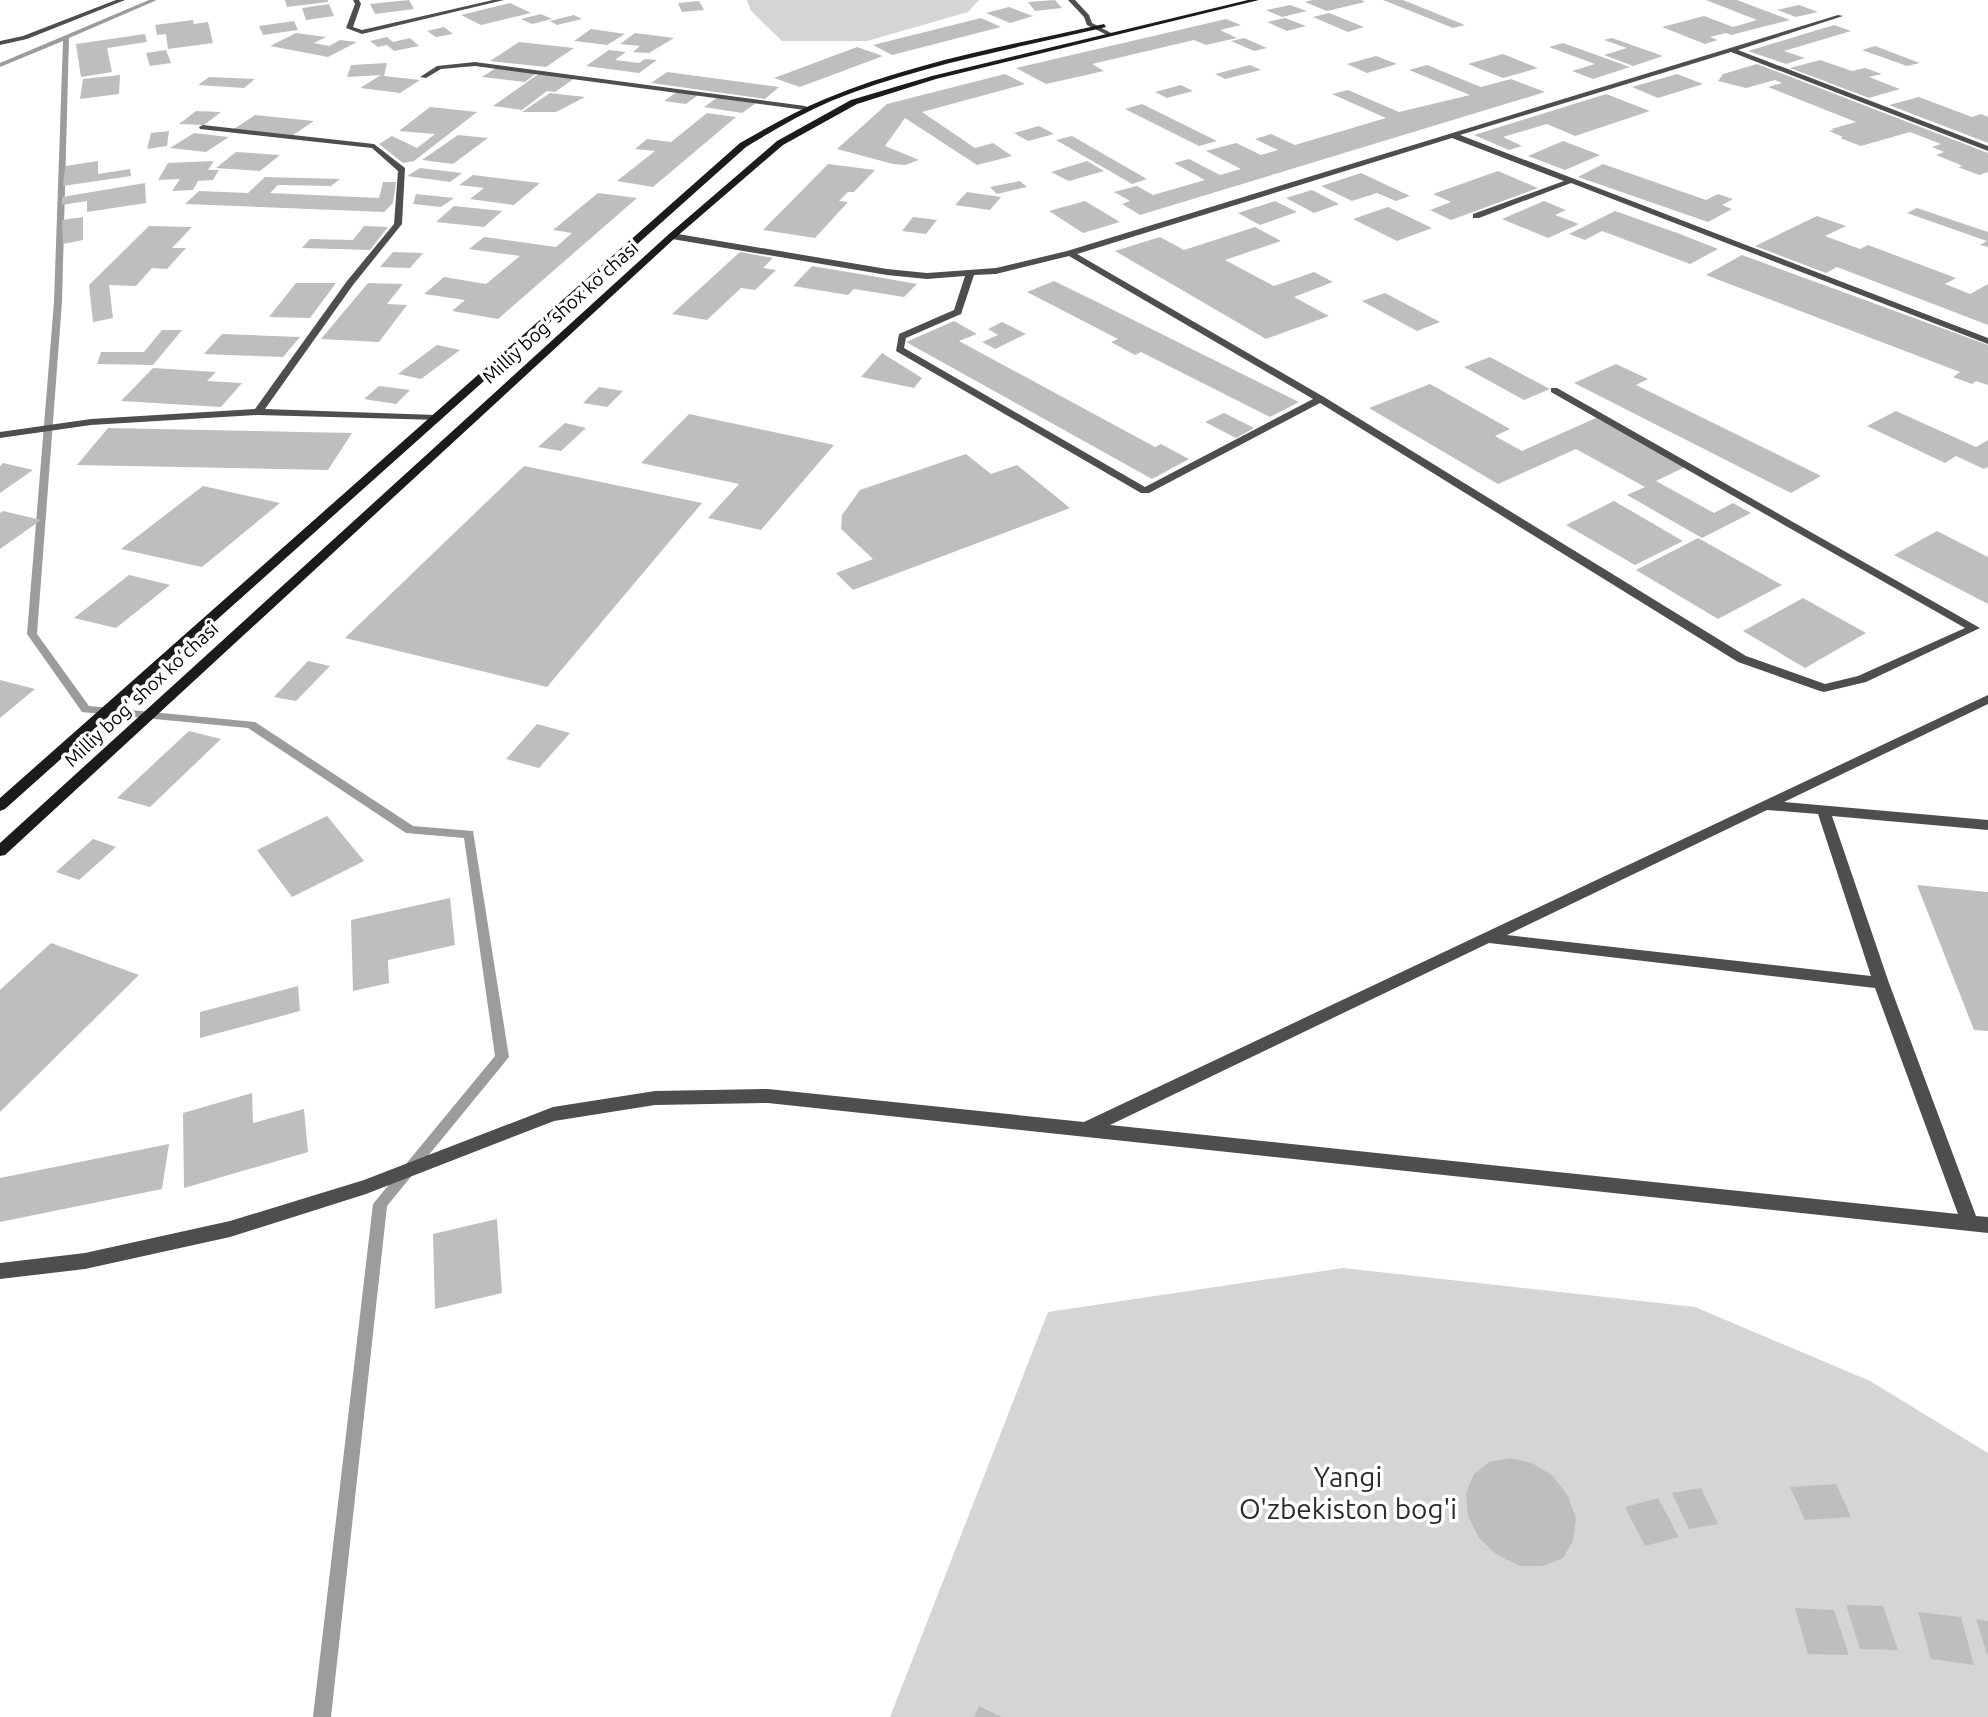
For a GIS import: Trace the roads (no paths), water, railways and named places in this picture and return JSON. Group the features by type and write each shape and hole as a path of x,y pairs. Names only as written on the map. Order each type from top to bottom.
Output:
{"main road":[{"name":"Milliy bog‘ shox ko‘chasi","path":"0,806 725,158 762,132 805,108 861,86 914,70 1214,0"},
{"name":"Milliy bog‘ shox ko‘chasi","path":"0,851 172,691 754,164 829,114 913,82 1256,0"}],"street":[{"path":"0,43 25,38 122,0"},
{"path":"356,0 358,4 349,28 362,32 501,0"},
{"path":"1071,0 1087,16 1089,24 1111,35"},
{"path":"672,236 907,275 970,274 1024,266 1840,16"},
{"path":"1730,49 1988,149"},
{"path":"424,77 439,67 475,64 805,108"},
{"path":"203,127 374,146 402,170 398,224 350,283 258,412"},
{"path":"1452,135 1988,341"},
{"path":"1476,216 1570,180"},
{"path":"1070,253 1320,399 1742,659 1824,688 1862,679 1975,628 1554,390"},
{"path":"970,274 958,312 902,336 899,349 1144,491 1320,399"},
{"path":"0,435 61,426 258,412 436,418"},
{"path":"1085,1130 1988,699"},
{"path":"1765,805 1988,825"},
{"path":"1823,810 1881,983 1970,1223"},
{"path":"1488,937 1881,983"},
{"path":"0,1271 85,1261 230,1228 366,1186 553,1114 655,1098 768,1096 1988,1225"}],"waterway":[{"path":"66,37 154,0"},
{"path":"0,65 66,37"},
{"path":"66,37 58,302 32,634 86,709 251,725 410,830 469,834 502,1057 380,1204 322,1717"}],"park label":[{"name":"Yangi O'zbekiston bog'i","path":"1348,1493"}]}
